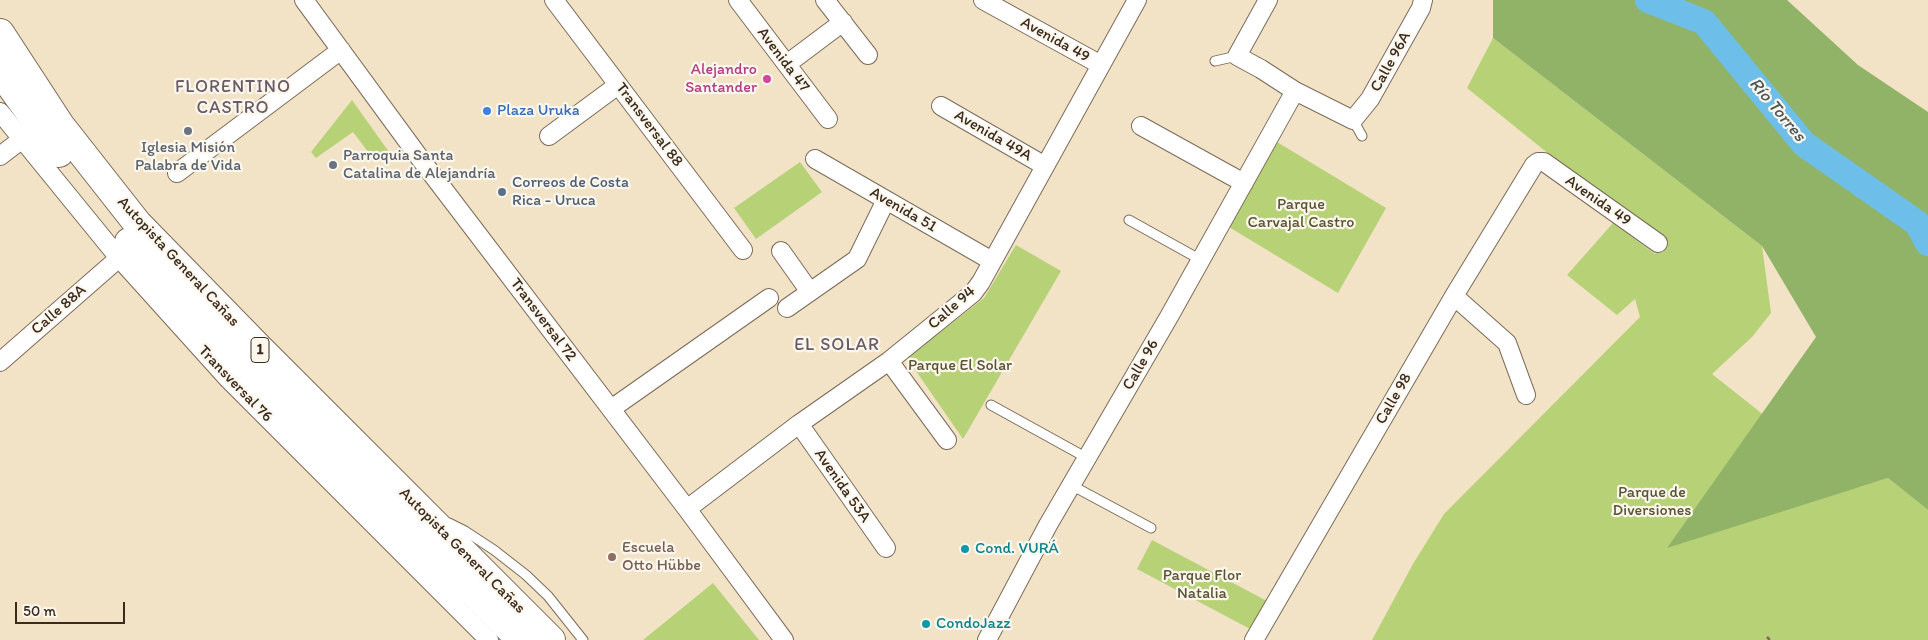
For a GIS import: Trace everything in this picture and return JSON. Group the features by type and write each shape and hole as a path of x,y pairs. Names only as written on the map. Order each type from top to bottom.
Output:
{"highway":[{"name":"Autopista General Cañas","path":"0,33 60,125 137,223 551,640"},
{"name":"Autopista General Cañas","path":"0,71 46,136 122,234 246,368 521,640"}],"street":[{"name":"Transversal 72","path":"304,0 422,161 687,508 784,640"},
{"name":"Transversal 88","path":"554,0 743,250"},
{"name":"Avenida 47","path":"738,0 828,119"},
{"path":"825,0 868,55"},
{"name":"Avenida 49","path":"983,0 1101,65"},
{"name":"Calle 94","path":"687,508 799,424 889,361 973,293 981,282 1137,0"},
{"path":"1268,0 1237,56 1295,91 1353,120"},
{"name":"Calle 96A","path":"1353,120 1370,99 1421,8 1423,0"},
{"path":"787,64 843,22"},
{"path":"177,173 341,50"},
{"path":"549,136 618,85"},
{"name":"Calle 96","path":"987,640 1071,485 1201,260 1295,91"},
{"name":"Avenida 49A","path":"942,106 1045,166"},
{"name":"Transversal 76","path":"0,112 119,258 229,380 489,640"},
{"path":"1141,126 1244,183"},
{"path":"0,156 21,140"},
{"name":"Avenida 51","path":"815,159 992,261"},
{"name":"Avenida 49","path":"1538,162 1544,162 1658,243"},
{"name":"Calle 98","path":"1254,640 1454,296 1534,165 1538,162"},
{"path":"787,308 857,259 886,200"},
{"path":"781,251 810,292"},
{"name":"Calle 88A","path":"0,362 119,258"},
{"path":"1454,296 1507,343 1526,395"},
{"path":"611,409 769,298"},
{"path":"889,361 947,440"},
{"name":"Avenida 53A","path":"799,424 886,548"}],"lane":[{"path":"1215,61 1237,56"},
{"path":"1353,120 1362,136"},
{"path":"1129,220 1201,260"},
{"path":"991,405 1087,458"},
{"path":"1071,485 1151,528"},
{"path":"421,510 466,531 526,575 548,596 583,640"}],"path":[{"path":"1767,636 1770,640"}],"green space":[{"path":"1493,0 1787,0 1858,65 1928,112 1928,510 1888,478 1667,548 1816,337 1762,246 1493,38"},
{"name":"Parque de Diversiones","path":"1493,38 1762,246 1771,313 1752,337 1712,374 1856,488 1888,478 1928,510 1928,640 1372,640 1413,564 1444,514 1640,317 1635,299 1617,315 1567,275 1613,223 1655,254 1663,246 1467,88"},
{"path":"352,100 389,152 375,161 353,132 316,158 311,152"},
{"name":"Parque Carvajal Castro","path":"1277,142 1386,208 1338,293 1229,227"},
{"path":"800,162 822,192 756,239 734,208"},
{"name":"Parque El Solar","path":"1016,245 1061,271 963,439 907,358 984,298"},
{"name":"Parque Flor Natalia","path":"1152,540 1267,601 1252,630 1137,569"},
{"path":"713,583 759,640 643,640"}],"waterway":[{"name":"Río Torres","path":"1648,0 1704,22 1804,144 1917,223 1928,243"}],"place":[{"name":"Alejandro Santander","path":"767,79"},
{"name":"Plaza Uruka","path":"487,111"},
{"name":"Iglesia Misión Palabra de Vida","path":"188,131"},
{"name":"Parroquia Santa Catalina de Alejandría","path":"333,165"},
{"name":"Correos de Costa Rica - Uruca","path":"502,192"},
{"name":"Cond. VURÁ","path":"965,549"},
{"name":"Escuela Otto Hübbe","path":"612,557"},
{"name":"CondoJazz","path":"926,624"}],"district":[{"name":"FLORENTINO CASTRO","path":"233,97"},
{"name":"EL SOLAR","path":"837,345"}]}
